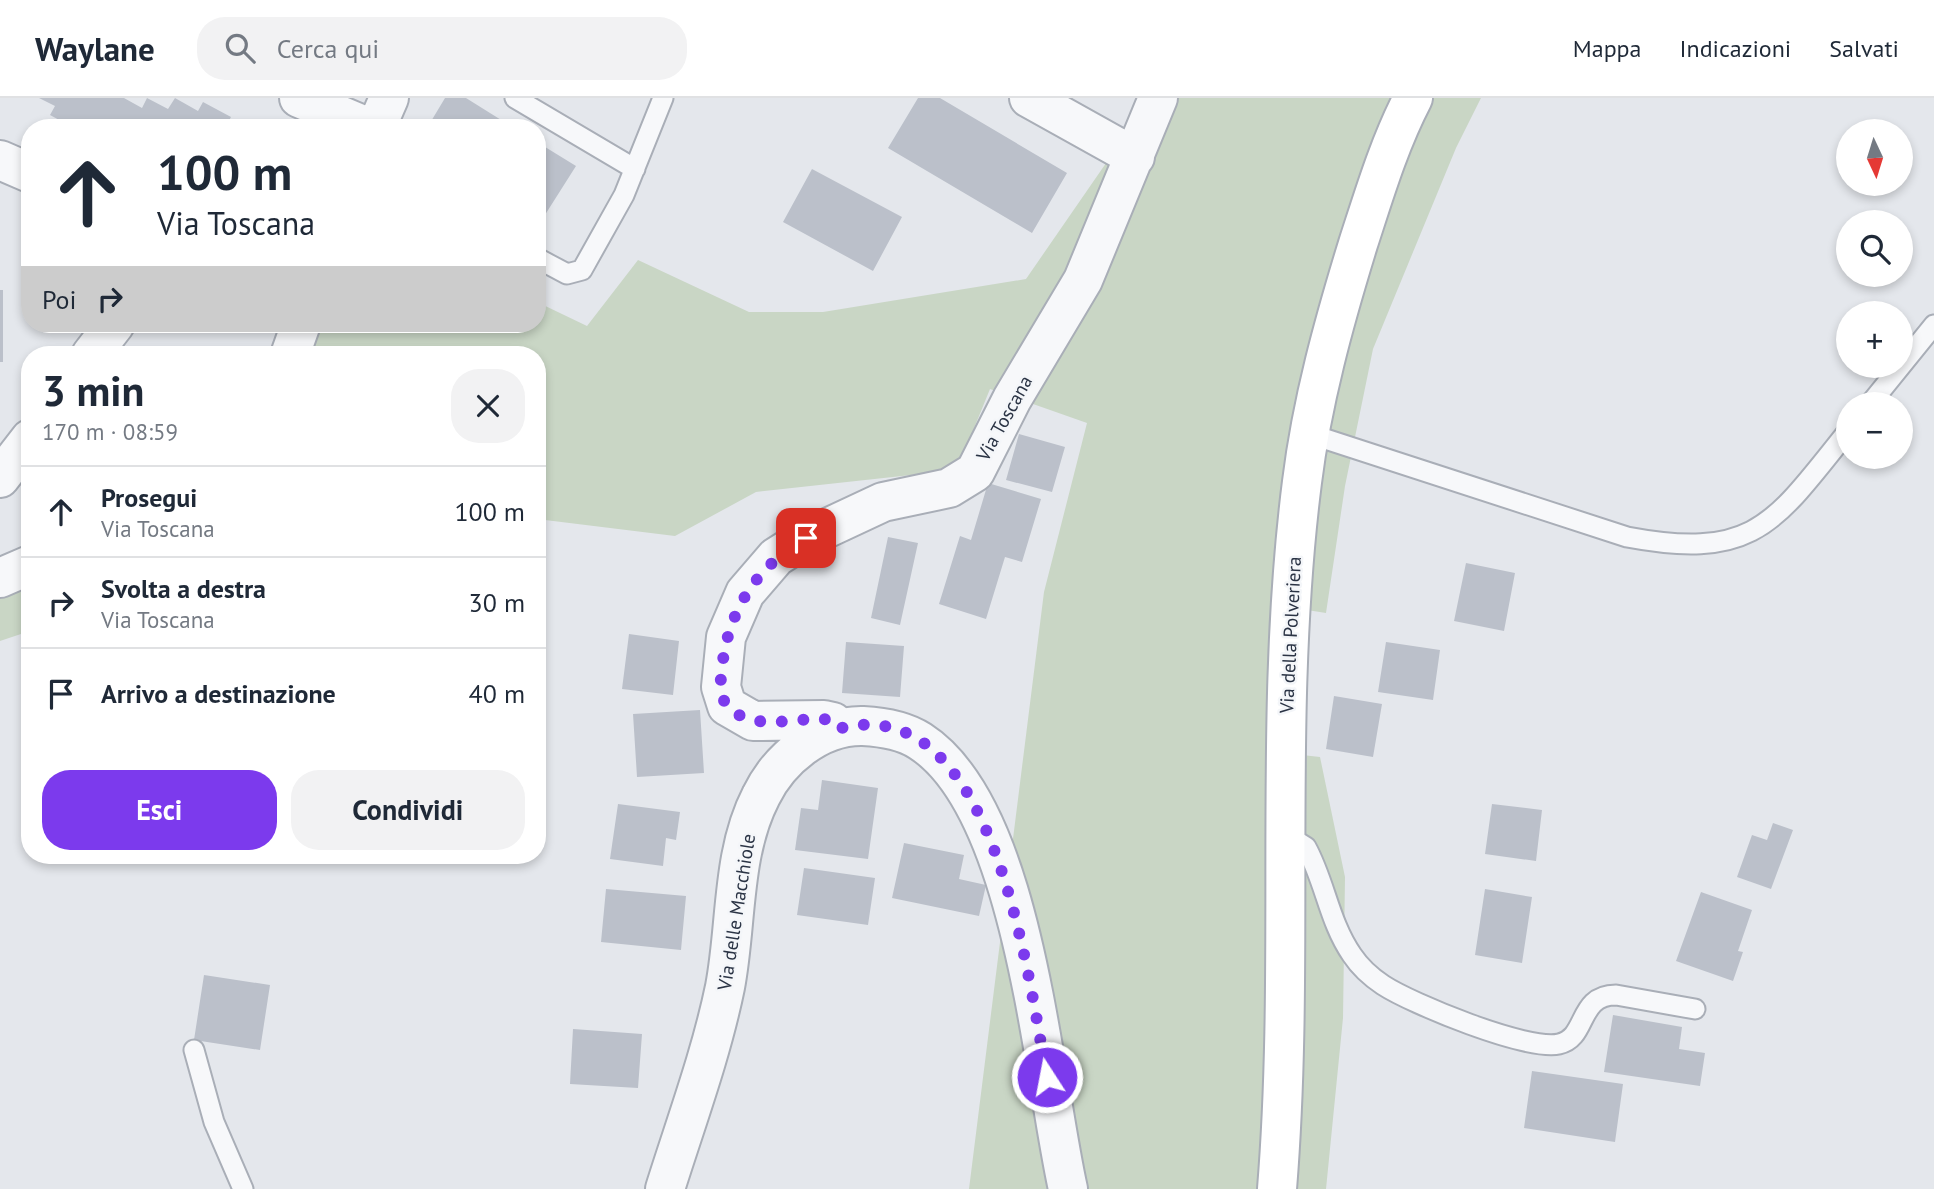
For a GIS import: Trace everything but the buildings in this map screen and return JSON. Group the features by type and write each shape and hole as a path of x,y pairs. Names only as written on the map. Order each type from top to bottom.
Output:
{"main road":[{"name":"Via della Polveriera","path":"1278,1189 1286,1034 1288,634 1301,493 1310,434 1342,296 1372,201 1413,98"}],"street":[{"path":"299,98 349,119"},
{"path":"380,119 389,98"},
{"path":"1029,98 1135,157"},
{"name":"Via Toscana","path":"838,729 834,723 824,719 754,721 727,706 721,690 723,653 738,605 776,557 806,538 891,499 949,488 972,475 1012,399 1076,294 1158,98"},
{"path":"0,160 21,169"},
{"path":"0,478 21,451"},
{"path":"0,578 21,569"},
{"name":"Via delle Macchiole","path":"665,1189 722,1000 732,910 754,810 768,784 793,755 813,740 838,729 876,727 902,732 922,742 951,771 975,807 1013,901 1068,1189"}],"lane":[{"path":"515,98 635,169"},
{"path":"546,263 567,274 582,270 619,204 663,98"},
{"path":"1880,392 1934,325"},
{"path":"1310,434 1627,537 1682,545 1732,541 1763,525 1796,495 1836,446"},
{"path":"1286,842 1298,842 1306,847 1343,942 1361,966 1383,985 1455,1018 1512,1038 1551,1045 1567,1042 1592,1003 1602,996 1616,995 1695,1009"},
{"path":"194,1050 214,1122 243,1189"}],"green space":[{"path":"1151,98 1481,98 1456,148 1373,349 1345,486 1326,613 1307,610 1302,755 1320,757 1345,877 1343,1018 1326,1189 969,1189 1044,592 1087,423 990,389 957,470 756,492 675,536 546,520 546,346 312,346 318,333 546,333 546,306 587,326 638,260 749,312 823,312 1026,279"},
{"path":"21,589 21,634 0,641 0,599"}],"route":[{"path":"806,538 776,557 758,576 738,605 724,647 720,680 723,699 730,709 754,721 824,719 834,723 838,729 860,726 902,732 922,742 951,771 975,807 1007,880 1047,1077"}]}
